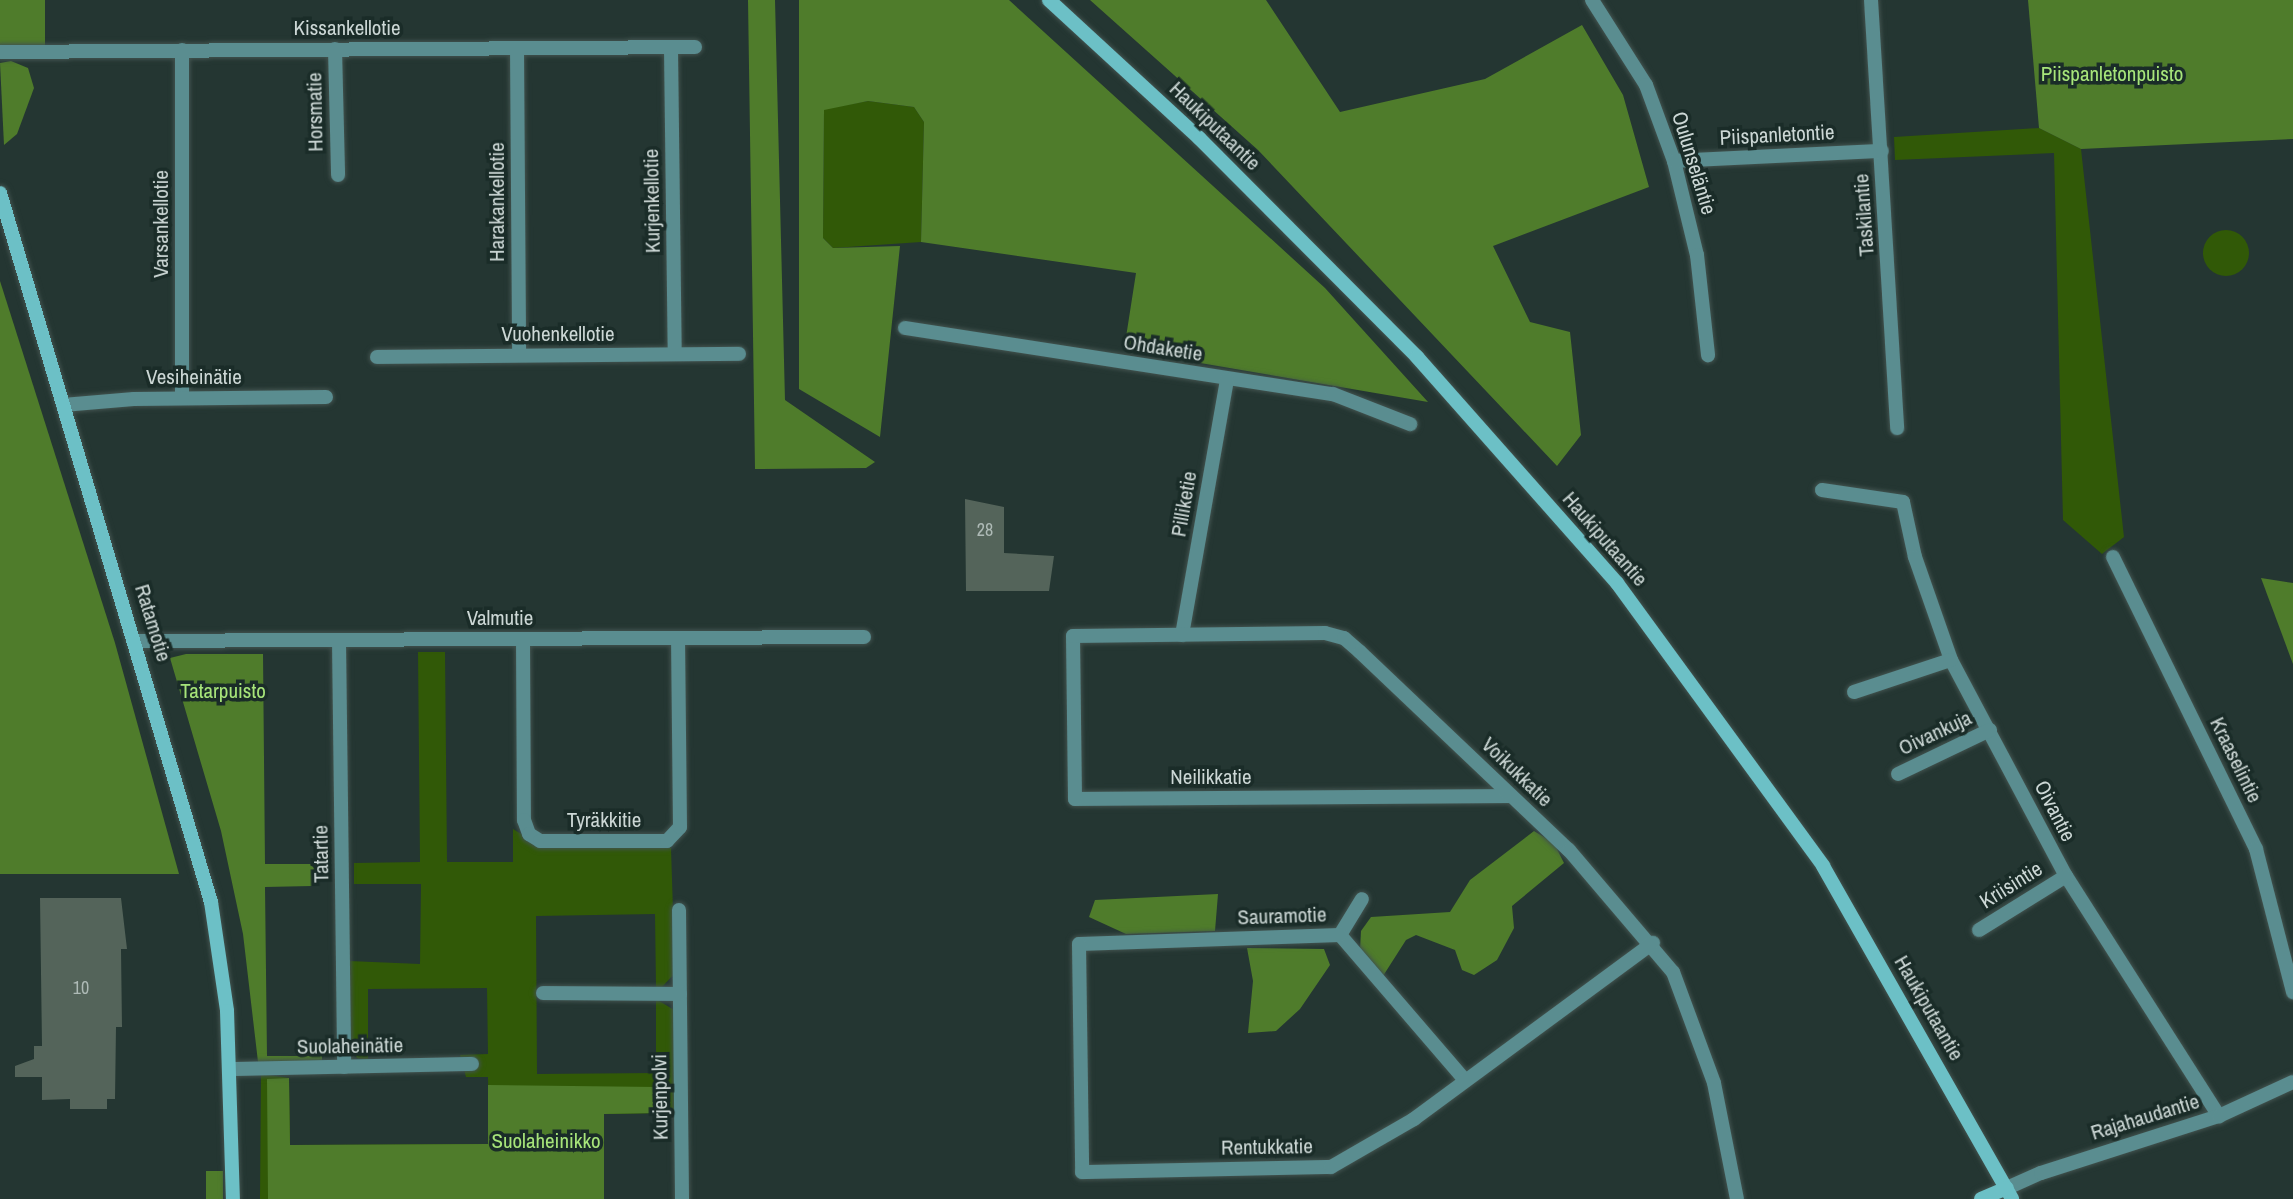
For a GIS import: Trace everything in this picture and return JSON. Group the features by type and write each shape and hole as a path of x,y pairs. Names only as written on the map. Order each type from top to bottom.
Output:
{"main road":[{"name":"Haukiputaantie","path":"1049,0 1199,138 1417,358 1617,583 1823,866 2010,1194"},
{"name":"Ratamotie","path":"0,193 137,641 211,902 230,1069 233,1199"},
{"path":"1981,1199 2010,1194"}],"street":[{"name":"Oulunseläntie","path":"1591,0 1646,85 1674,161 1697,255 1709,355"},
{"name":"Taskilantie","path":"1871,0 1898,428"},
{"name":"Kissankellotie","path":"0,52 695,47"},
{"name":"Harakankellotie","path":"517,48 519,355"},
{"name":"Kurjenkellotie","path":"671,48 675,354"},
{"name":"Horsmatie","path":"335,49 338,175"},
{"name":"Varsankellotie","path":"182,50 182,398"},
{"name":"Piispanletontie","path":"1674,161 1882,151"},
{"name":"Ohdaketie","path":"905,328 1227,380 1333,394 1410,424"},
{"name":"Vuohenkellotie","path":"377,357 739,354"},
{"name":"Pilliketie","path":"1182,635 1227,380"},
{"name":"Vesiheinätie","path":"63,405 182,398 326,397"},
{"name":"Oivantie","path":"1822,489 1903,502 1915,557 1951,660 2066,876 2219,1116"},
{"name":"Kraaselintie","path":"2113,557 2256,849 2293,992"},
{"name":"Voikukkatie","path":"1073,636 1325,633 1344,638 1569,850 1653,943 1673,972 1714,1083 1737,1199"},
{"name":"Neilikkatie","path":"1073,636 1075,799 1509,796"},
{"name":"Valmutie","path":"137,641 864,637"},
{"name":"Tyräkkitie","path":"523,639 524,820 529,834 540,841 667,841 678,836 680,827 678,638"},
{"name":"Tatartie","path":"340,640 344,1067"},
{"path":"1854,692 1951,660"},
{"name":"Oivankuja","path":"1898,774 1990,730"},
{"name":"Kriisintie","path":"1979,930 2066,876"},
{"path":"1340,935 1362,899"},
{"name":"Kurjenpolvi","path":"679,910 682,1199"},
{"name":"Sauramotie","path":"1079,944 1340,935 1464,1079"},
{"name":"Rentukkatie","path":"1079,944 1082,1172 1331,1167 1414,1119 1464,1079 1653,943"},
{"path":"543,993 680,994"},
{"name":"Suolaheinätie","path":"230,1069 471,1064"},
{"name":"Rajahaudantie","path":"2010,1194 2041,1172 2219,1116 2293,1082"}],"green space":[{"path":"0,0 45,0 45,45 0,45"},
{"path":"748,0 775,0 785,400 875,462 866,468 755,469"},
{"path":"799,0 1009,0 1325,288 1428,402 1124,350 1136,273 921,242 924,122 914,107 868,101 824,110 823,238 833,248 900,246 880,437 799,389"},
{"path":"1090,0 1266,0 1340,112 1485,79 1582,25 1623,95 1649,187 1493,246 1530,322 1570,332 1581,435 1557,466 1258,150"},
{"name":"Piispanletonpuisto","path":"2028,0 2293,0 2293,139 2081,149 2039,128"},
{"path":"11,61 28,68 34,88 17,134 4,145 0,63"},
{"path":"868,101 914,107 924,122 921,242 833,248 823,238 824,109"},
{"path":"2039,128 2081,149 2124,537 2102,554 2063,520 2054,153 1895,160 1894,137"},
{"path":"2226,230 2235,231 2242,237 2248,244 2248,262 2242,269 2235,275 2226,276 2217,275 2210,269 2204,262 2203,253 2204,244 2210,237 2217,231"},
{"path":"0,281 115,643 179,874 0,874"},
{"path":"2261,578 2293,583 2293,664"},
{"name":"Suolaheinikko","path":"418,652 445,652 447,862 513,862 513,829 523,835 671,848 675,973 662,987 656,987 655,914 536,916 537,1074 656,1073 656,999 674,1010 676,1113 604,1114 604,1199 260,1199 261,1074 289,1078 290,1145 489,1144 488,1077 466,1077 460,1055 488,1054 487,988 368,989 368,1061 357,1058 349,1045 349,961 420,964 421,884 354,884 354,863 420,862"},
{"name":"Tatarpuisto","path":"186,654 263,654 265,864 310,864 316,870 312,886 265,887 267,1056 322,1056 322,1061 258,1062 243,934 221,831 170,658"},
{"path":"1534,831 1554,843 1564,863 1512,906 1514,928 1497,960 1474,975 1462,970 1455,950 1416,935 1406,940 1383,976 1360,950 1361,931 1371,917 1450,912 1470,880"},
{"path":"1218,894 1215,931 1126,934 1089,917 1095,900"},
{"path":"1247,948 1324,949 1330,965 1300,1009 1276,1031 1248,1033 1253,981"},
{"path":"289,1078 290,1145 488,1144 488,1085 657,1087 657,1113 604,1114 604,1199 268,1199 267,1079"},
{"path":"206,1171 223,1171 223,1199 206,1199"}],"building":[{"path":"965,499 1004,507 1004,553 1054,556 1049,591 966,591"},
{"path":"40,898 121,898 127,949 121,949 122,1027 116,1027 115,1099 107,1099 107,1109 70,1109 70,1099 42,1100 42,1077 15,1077 15,1066 34,1059 34,1046 42,1046"}]}
